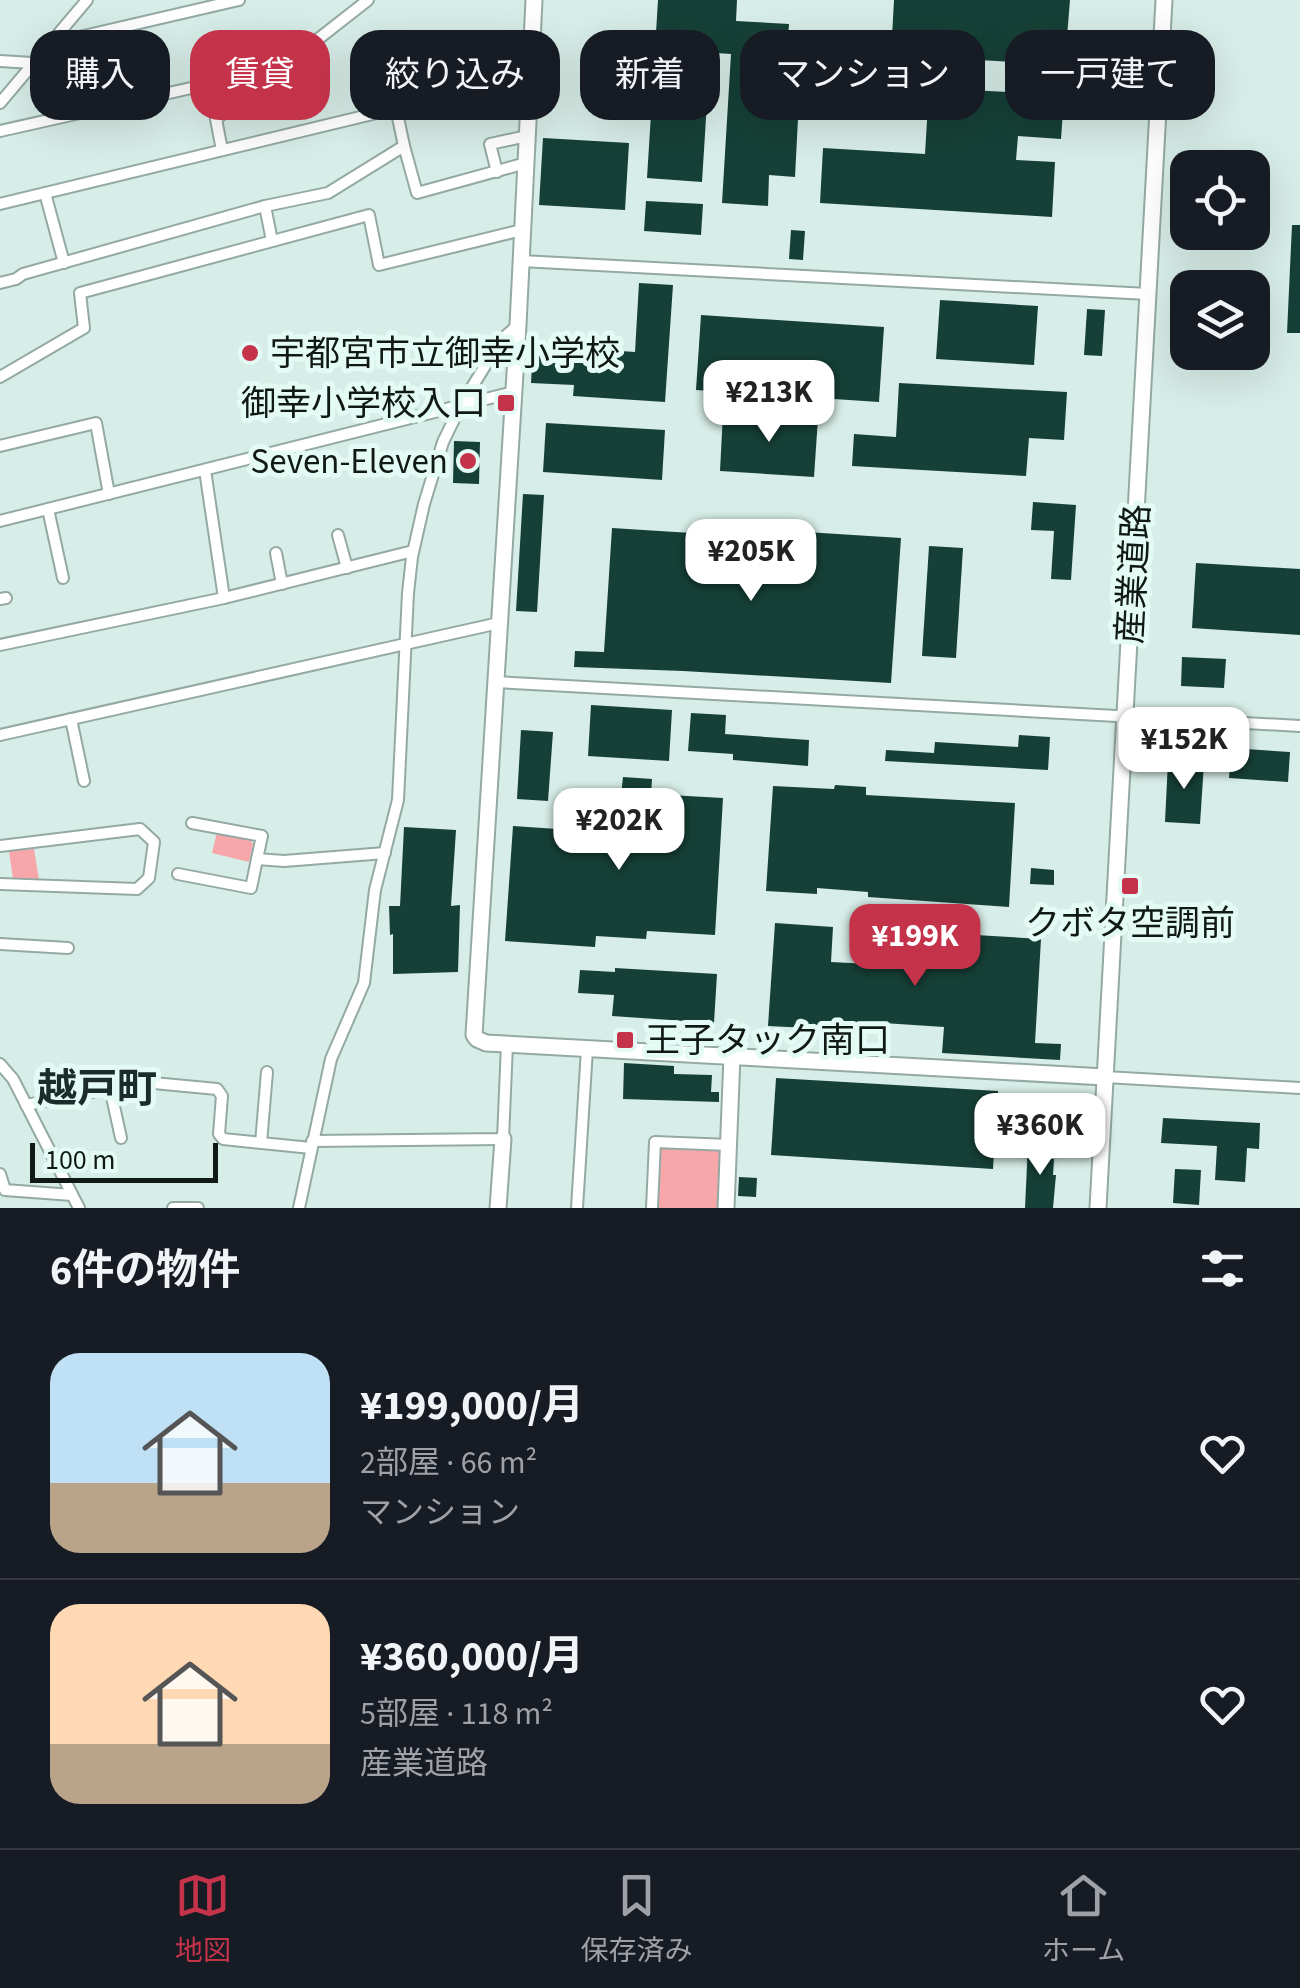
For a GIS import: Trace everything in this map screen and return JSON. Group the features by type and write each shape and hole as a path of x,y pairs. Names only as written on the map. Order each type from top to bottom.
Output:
{"street":[{"path":"61,30 87,0"},
{"path":"109,30 239,0"},
{"path":"329,30 368,0"},
{"path":"532,30 534,0"},
{"name":"産業道路","path":"1098,1208 1164,0"},
{"path":"0,61 30,64"},
{"path":"0,103 30,66"},
{"path":"0,131 190,88"},
{"path":"0,204 350,119"},
{"path":"216,120 222,150"},
{"path":"399,120 417,192 526,163"},
{"path":"528,120 474,1035 481,1042 507,1044 1300,1088"},
{"path":"496,172 490,144 527,136"},
{"path":"0,283 265,206 328,193 404,146"},
{"path":"45,193 64,262"},
{"path":"265,206 272,241"},
{"path":"0,377 84,328 80,293 369,215 379,265 522,230"},
{"path":"521,261 1148,294"},
{"path":"299,1208 331,1059 364,982 375,890 398,800 404,644 413,551 424,504 461,405 501,340 518,325"},
{"path":"0,522 514,392"},
{"path":"0,446 96,423 109,494"},
{"path":"204,470 224,598"},
{"path":"48,509 62,578"},
{"path":"338,534 347,568"},
{"path":"0,645 224,598 413,551"},
{"path":"276,553 282,584"},
{"path":"0,735 500,623"},
{"path":"496,682 1300,726"},
{"path":"72,719 84,781"},
{"path":"178,874 251,888 262,836 192,822"},
{"path":"0,846 140,829 154,842 148,878 137,889 0,884"},
{"path":"257,859 284,862 385,853"},
{"path":"0,944 68,948"},
{"path":"498,1208 507,1044"},
{"path":"577,1208 587,1049"},
{"path":"726,1208 732,1056"},
{"path":"0,1064 12,1079 78,1208"},
{"path":"261,1143 268,1072"},
{"path":"26,1105 143,1082 217,1089 222,1096 219,1134 223,1140 311,1144 502,1139"},
{"path":"110,1088 122,1138"},
{"path":"652,1208 655,1142 729,1145"},
{"path":"0,1174 5,1190 72,1195"},
{"path":"173,1208 198,1208"}],"shaded area":[{"path":"217,832 250,839 253,844 249,862 212,853"},
{"path":"34,849 39,880 13,879 9,851"},
{"path":"657,1144 721,1149 718,1208 654,1208"}],"building":[{"path":"658,0 737,0 736,21 789,24 789,30 740,30 740,120 798,120 795,177 769,175 768,206 722,203 731,54 720,53 720,30 656,30"},
{"path":"894,0 1070,0 1068,30 1005,30 1005,62 985,60 985,30 892,30"},
{"path":"985,91 1005,92 1005,120 1062,120 1061,139 1018,136 1016,160 1055,162 1052,217 820,203 823,148 925,154 927,120 985,120"},
{"path":"651,120 706,120 702,182 647,178"},
{"path":"543,138 629,143 625,210 539,205"},
{"path":"646,201 703,204 701,235 644,231"},
{"path":"1292,225 1300,225 1300,333 1287,333"},
{"path":"791,230 805,231 803,260 789,259"},
{"path":"639,283 673,285 665,402 573,396 574,385 531,383 533,345 635,352"},
{"path":"940,300 1038,306 1034,365 936,359"},
{"path":"1087,309 1105,310 1102,356 1084,355"},
{"path":"701,315 884,327 879,402 696,390"},
{"path":"899,383 1067,392 1064,440 1029,438 1026,476 852,466 854,434 896,437"},
{"path":"723,413 818,418 814,477 720,471"},
{"path":"546,423 665,430 662,480 543,472"},
{"path":"454,441 480,442 479,484 453,483"},
{"path":"523,494 544,495 537,612 516,611"},
{"path":"1033,502 1076,505 1071,580 1051,579 1054,531 1031,530"},
{"path":"708,526 901,538 891,683 574,667 575,651 604,652 612,528 707,534"},
{"path":"929,546 963,548 956,658 922,656"},
{"path":"1196,563 1300,569 1300,635 1192,628"},
{"path":"1182,657 1226,659 1224,688 1181,686"},
{"path":"591,705 672,710 669,761 588,756"},
{"path":"691,713 726,715 725,734 809,740 808,766 733,760 733,754 688,751"},
{"path":"521,730 553,732 548,801 517,799"},
{"path":"1019,735 1050,737 1048,770 885,761 886,750 934,753 935,742 1018,747"},
{"path":"1231,748 1290,752 1288,782 1229,778"},
{"path":"1168,761 1204,763 1200,824 1165,822"},
{"path":"623,777 652,779 651,794 723,798 715,935 647,931 646,939 596,936 595,947 505,941 513,826 617,833"},
{"path":"835,785 866,787 866,795 1015,803 1009,907 868,897 868,892 817,888 817,894 766,891 773,786 834,789"},
{"path":"404,827 456,830 451,906 460,905 458,972 393,974 389,906 400,906"},
{"path":"1031,868 1054,870 1054,885 1030,884"},
{"path":"775,923 833,927 831,962 889,965 891,930 1041,939 1035,1043 1061,1044 1060,1060 942,1053 944,1027 868,1022 868,1031 768,1026"},
{"path":"615,968 717,974 714,1023 612,1016 614,995 578,993 580,970 615,972"},
{"path":"624,1063 674,1066 674,1074 712,1075 711,1092 719,1092 719,1102 623,1099"},
{"path":"776,1078 998,1091 993,1169 771,1155"},
{"path":"1163,1118 1260,1123 1259,1149 1247,1148 1245,1182 1215,1180 1217,1146 1161,1143"},
{"path":"1028,1144 1049,1145 1048,1159 1054,1159 1056,1175 1053,1208 1025,1208"},
{"path":"1175,1169 1201,1170 1199,1205 1173,1203"},
{"path":"739,1177 757,1178 756,1197 738,1196"}],"place":[{"name":"宇都宮市立御幸小学校","path":"250,353"},
{"name":"御幸小学校入口","path":"506,403"},
{"name":"Seven-Eleven","path":"468,461"},
{"name":"クボタ空調前","path":"1130,886"},
{"name":"王子タック南口","path":"625,1040"}],"district":[{"name":"越戸町","path":"97,1088"}]}
